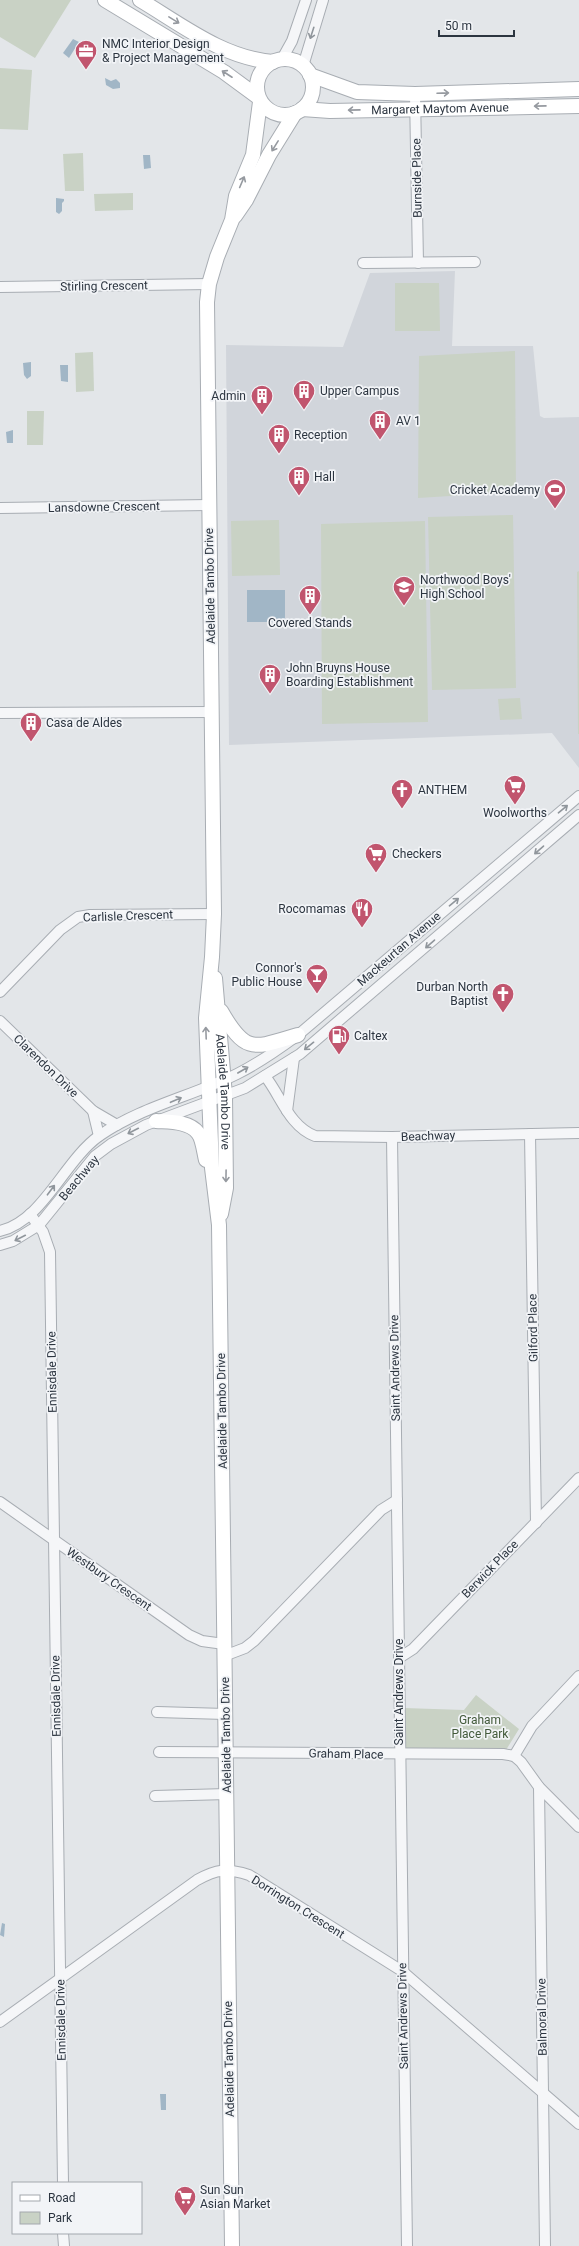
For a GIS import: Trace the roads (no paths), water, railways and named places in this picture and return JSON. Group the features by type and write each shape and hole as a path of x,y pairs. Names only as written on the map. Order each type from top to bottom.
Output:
{"street":[{"path":"105,0 224,72 259,99 266,108 280,115 298,111 307,104 312,90 306,71 322,0"},
{"path":"140,0 218,47 250,59 293,61 306,71"},
{"path":"259,99 257,85 260,74 277,61 292,41 306,0"},
{"name":"Margaret Maytom Avenue","path":"306,71 357,92 416,94 579,89"},
{"name":"Burnside Place","path":"416,94 418,263"},
{"name":"Adelaide Tambo Drive","path":"232,2246 219,1225 214,1188 206,1018 212,957 214,914 207,310 208,284 232,220 236,196 253,155 259,99"},
{"name":"Margaret Maytom Avenue","path":"298,111 579,106"},
{"name":"Adelaide Tambo Drive","path":"232,220 246,200 269,155 298,111"},
{"path":"363,264 475,262"},
{"name":"Stirling Crescent","path":"0,287 208,284"},
{"name":"Lansdowne Crescent","path":"0,508 209,506"},
{"path":"0,713 212,712"},
{"name":"Mackeurtan Avenue","path":"208,1086 224,1080 275,1052 298,1035 579,796"},
{"name":"Mackeurtan Avenue","path":"209,1101 245,1088 294,1058 354,1009 579,815"},
{"name":"Carlisle Crescent","path":"0,992 60,930 78,917 90,915 214,914"},
{"name":"Adelaide Tambo Drive","path":"212,957 218,1007 225,1095 226,1188 219,1225"},
{"path":"344,996 354,1009"},
{"path":"218,1007 236,1036 246,1043 262,1046 298,1035"},
{"name":"Clarendon Drive","path":"0,1022 93,1111 117,1125"},
{"path":"287,1111 294,1058"},
{"name":"Beachway","path":"265,1076 273,1086 297,1125 305,1132 315,1136 392,1137 579,1133"},
{"name":"Beachway","path":"0,1231 20,1223 30,1214 48,1195 73,1161 99,1136 117,1125 208,1086"},
{"name":"Beachway","path":"0,1245 14,1241 39,1225 95,1156 131,1131 209,1101"},
{"path":"93,1111 99,1136"},
{"path":"156,1121 174,1122 188,1126 198,1133 214,1188"},
{"name":"Gilford Place","path":"530,1134 536,1522"},
{"name":"Saint Andrews Drive","path":"392,1137 402,1971 407,2246"},
{"name":"Ennisdale Drive","path":"30,1214 39,1225 47,1240 50,1252 63,2182"},
{"name":"Berwick Place","path":"399,1658 413,1649 579,1478"},
{"path":"224,1650 244,1648 254,1641 381,1510 397,1500"},
{"name":"Westbury Crescent","path":"0,1502 190,1635 224,1650"},
{"path":"579,1676 532,1726 514,1756 521,1762 539,1787 579,1827"},
{"path":"157,1712 225,1714"},
{"name":"Graham Place","path":"159,1752 400,1755 492,1754 514,1756"},
{"name":"Balmoral Drive","path":"539,1787 545,2246"},
{"path":"155,1796 227,1794"},
{"name":"Dorrington Crescent","path":"0,2022 197,1880 211,1873 227,1870 249,1875 402,1971 579,2124"},
{"path":"63,2234 64,2246"}],"water":[{"path":"73,39 79,42 69,58 63,53"},
{"path":"105,78 111,81 116,79 120,83 120,88 113,89 106,85"},
{"path":"143,155 150,155 151,168 144,169"},
{"path":"56,198 64,199 62,203 62,211 59,214 56,212"},
{"path":"31,362 31,376 27,379 24,375 23,363"},
{"path":"60,365 68,365 68,382 61,381"},
{"path":"13,430 13,443 7,443 6,432"},
{"path":"247,590 285,590 285,622 247,622"},
{"path":"2,1923 5,1924 4,1937 0,1935"},
{"path":"160,2094 166,2094 166,2110 161,2110"}],"place":[{"name":"NMC Interior Design & Project Management","path":"86,70"},
{"name":"Upper Campus","path":"304,410"},
{"name":"Admin","path":"262,416"},
{"name":"AV 1","path":"380,440"},
{"name":"Reception","path":"279,454"},
{"name":"Hall","path":"299,496"},
{"name":"Cricket Academy","path":"555,510"},
{"name":"Northwood Boys' High School","path":"404,606"},
{"name":"Covered Stands","path":"310,616"},
{"name":"John Bruyns House Boarding Establishment","path":"270,694"},
{"name":"Casa de Aldes","path":"31,742"},
{"name":"Woolworths","path":"515,806"},
{"name":"ANTHEM","path":"402,810"},
{"name":"Checkers","path":"376,874"},
{"name":"Rocomamas","path":"362,928"},
{"name":"Connor's Public House","path":"317,994"},
{"name":"Durban North Baptist","path":"503,1014"},
{"name":"Caltex","path":"339,1056"},
{"name":"Sun Sun Asian Market","path":"185,2216"}],"park label":[{"name":"Graham Place Park","path":"480,1727"}]}
